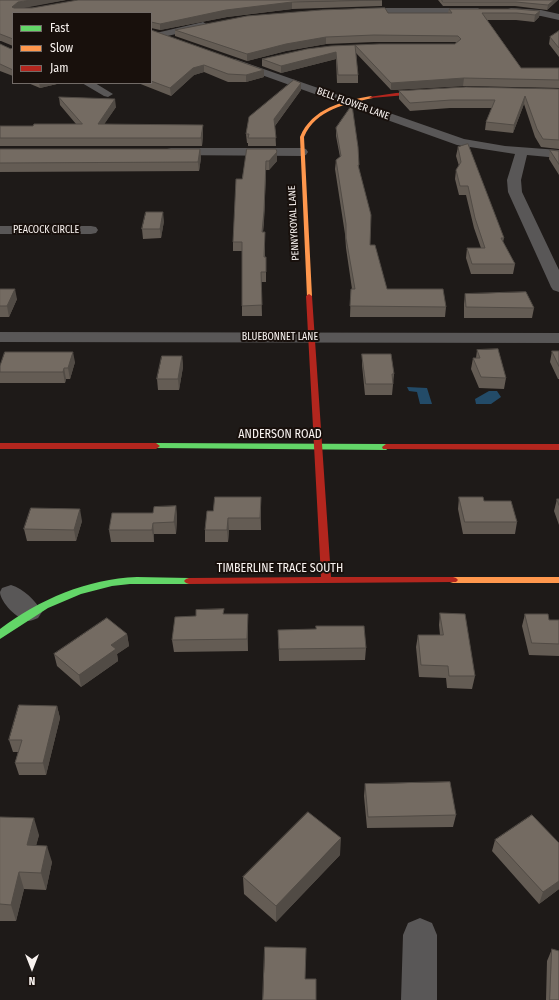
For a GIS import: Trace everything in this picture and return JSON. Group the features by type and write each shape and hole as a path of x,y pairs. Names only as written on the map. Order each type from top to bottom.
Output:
{"street":[{"path":"500,10 525,11 559,17"},
{"path":"344,11 485,11"},
{"path":"548,14 559,11"},
{"path":"155,34 210,24"},
{"path":"155,34 181,43"},
{"name":"BELL FLOWER LANE","path":"224,58 461,142 522,152 559,154"},
{"path":"246,66 265,61"},
{"path":"89,84 108,94"},
{"name":"PENNYROYAL LANE","path":"326,581 311,338 302,152 303,132 309,123 320,114 347,102 395,94 436,92"},
{"path":"159,152 302,152"},
{"path":"522,152 514,180 515,192 559,287"},
{"name":"PEACOCK CIRCLE","path":"0,230 91,230"},
{"name":"BLUEBONNET LANE","path":"0,337 559,338"},
{"name":"ANDERSON ROAD","path":"0,446 559,447"},
{"name":"TIMBERLINE TRACE SOUTH","path":"0,635 20,619 49,601 68,594 107,584 130,581 559,580"},
{"path":"10,594 20,619"},
{"path":"418,1000 420,936"}],"water":[{"path":"407,387 427,388 432,404 420,404 417,392 409,391"},
{"path":"489,391 497,391 501,397 491,404 476,404 475,399"}],"building":[{"path":"0,0 31,0 18,2 12,7 32,8 78,0 382,0 292,2 226,10 160,24 152,22 152,12 12,12 12,39 0,34"},
{"path":"442,0 554,0 548,5 516,2 443,2"},
{"path":"385,8 388,13 452,13 449,9 516,9 540,11 535,15 517,13 482,13 521,68 559,68 559,80 464,78 391,83 355,45 455,44 461,39 458,36 374,35 326,37 286,44 247,54 175,30 247,16 321,10"},
{"path":"152,30 264,70 246,75 228,74 204,65 193,68 170,88 152,81"},
{"path":"559,31 559,48 550,37"},
{"path":"0,44 11,49 12,48 12,70 0,64"},
{"path":"355,45 358,75 338,75 336,52 281,66 262,59 307,49"},
{"path":"294,80 301,83 274,119 276,138 248,138 249,134 246,134 249,117"},
{"path":"466,87 559,89 559,140 543,139 537,129 525,96 514,125 486,122 495,100 451,100 410,103 399,91"},
{"path":"59,97 115,99 98,124 203,125 201,138 0,138 0,126 82,124"},
{"path":"352,105 358,147 358,165 371,215 370,245 375,245 387,289 443,289 446,307 350,306 351,289 355,289 346,238 346,224 336,160 341,156 336,128"},
{"path":"468,144 504,238 501,238 515,264 472,264 467,248 485,248 475,218 468,186 460,186 456,170 461,162 458,147"},
{"path":"0,149 200,149 198,162 0,163"},
{"path":"247,149 276,149 277,152 269,161 266,161 262,232 265,232 264,257 266,257 266,272 261,272 262,305 242,306 242,242 233,242 236,179 242,179"},
{"path":"550,150 559,151 559,164"},
{"path":"146,212 163,212 160,229 142,229"},
{"path":"0,289 15,289 7,306 0,306"},
{"path":"526,292 534,308 466,307 465,294"},
{"path":"498,349 506,378 481,377 473,358 480,358 477,350"},
{"path":"552,351 559,351 559,366"},
{"path":"5,352 73,352 68,368 64,368 63,372 0,372 0,366"},
{"path":"362,354 391,354 394,374 392,374 393,384 366,384"},
{"path":"162,356 182,356 178,379 157,379"},
{"path":"215,497 261,497 260,518 228,518 227,530 205,530 207,511 213,511"},
{"path":"459,497 483,497 484,501 511,501 517,522 465,522"},
{"path":"176,506 174,522 153,523 152,530 109,530 112,513 153,513 154,507"},
{"path":"31,508 80,509 74,530 24,529"},
{"path":"224,609 223,614 248,614 247,639 172,640 175,617 196,616 196,610"},
{"path":"440,613 465,614 475,676 449,676 448,666 421,665 418,635 443,635"},
{"path":"525,614 548,614 549,620 559,620 559,644 532,643"},
{"path":"107,618 127,634 111,645 116,649 79,675 54,654"},
{"path":"316,626 364,626 366,648 279,649 278,630 316,629"},
{"path":"19,705 57,706 43,763 15,763 22,740 9,740"},
{"path":"450,782 456,815 368,817 365,784"},
{"path":"308,812 341,838 276,906 243,877"},
{"path":"532,815 559,843 559,881 543,892 495,840"},
{"path":"0,817 34,818 27,845 47,846 41,873 19,872 11,905 0,904"},
{"path":"265,947 306,948 305,979 316,979 316,1000 263,1000"},
{"path":"552,949 559,951 559,1000 550,1000"}],"traffic: fast":[{"path":"156,446 386,447"},
{"path":"0,635 14,624 45,605 78,591 95,586 130,581 189,581"}],"traffic: slow":[{"path":"309,296 302,137 309,125 323,112 338,105 371,97"},
{"path":"453,580 559,580"}],"traffic: jam":[{"path":"371,97 428,92"},
{"path":"309,296 326,581"},
{"path":"0,446 156,446"},
{"path":"386,447 559,447"},
{"path":"189,581 453,580"}]}
